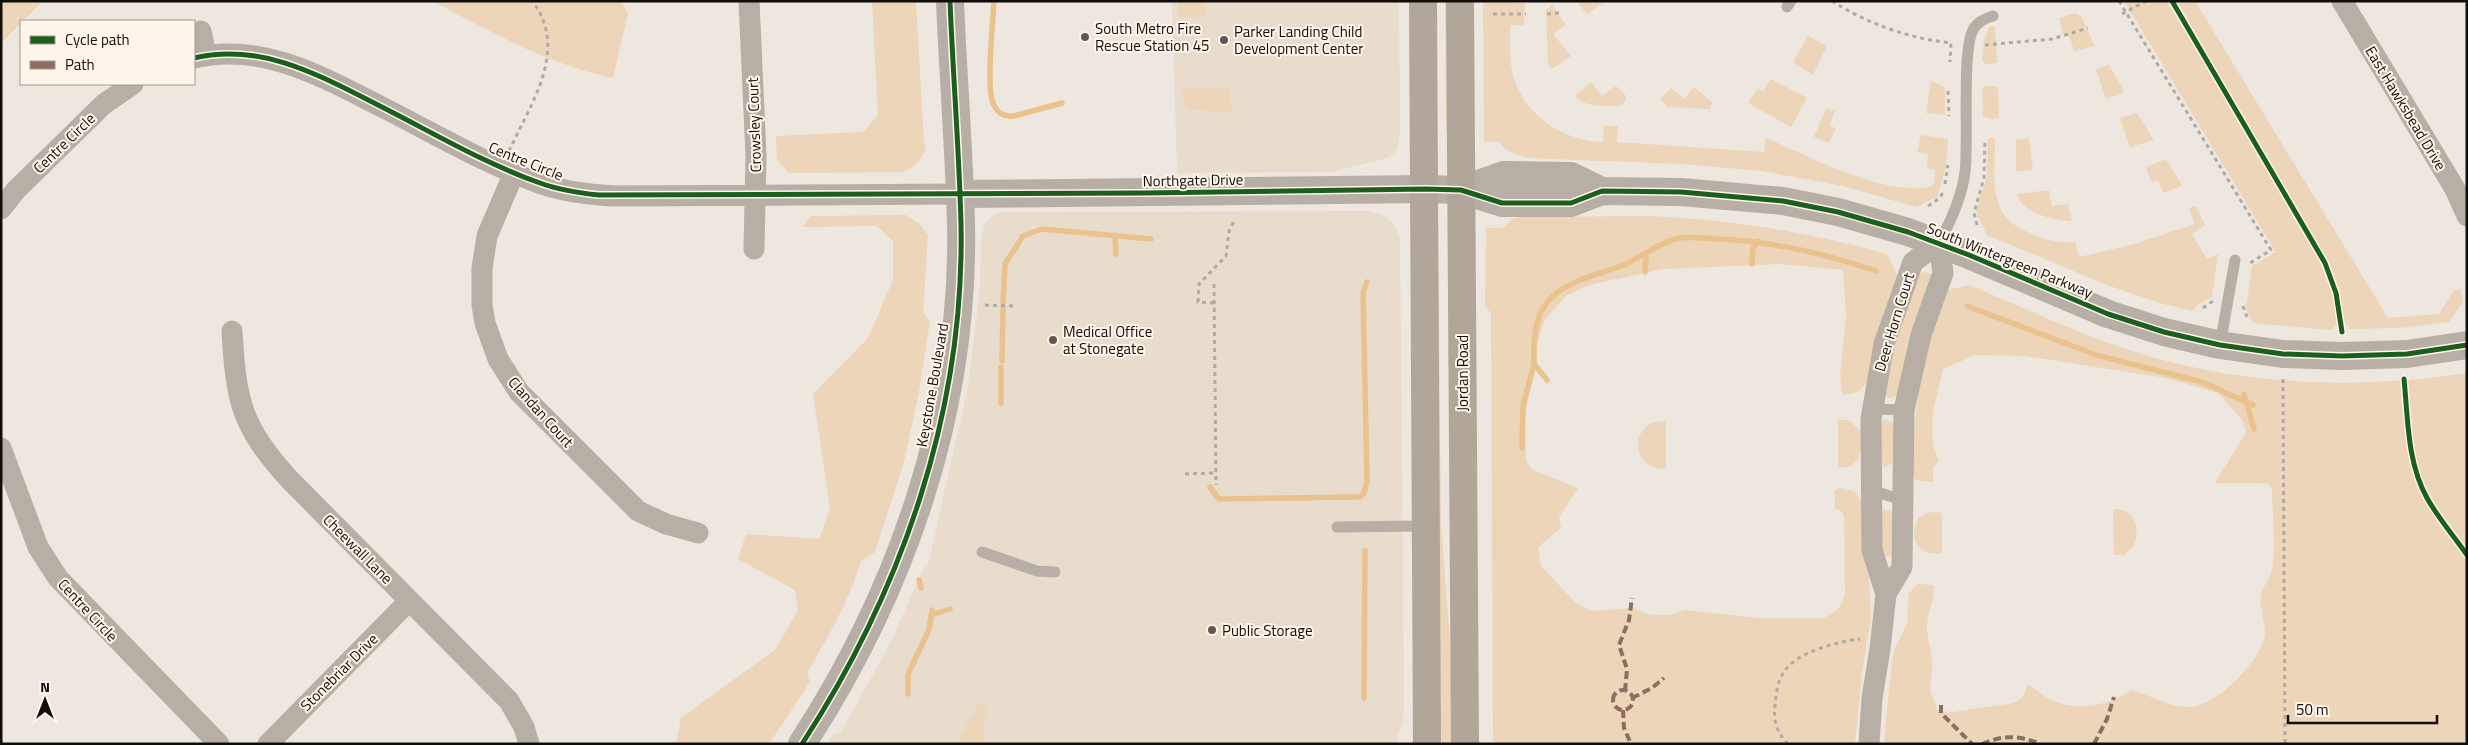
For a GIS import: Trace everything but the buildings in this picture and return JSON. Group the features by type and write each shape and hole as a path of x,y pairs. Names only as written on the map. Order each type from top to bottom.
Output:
{"main road":[{"path":"1423,1 1427,744"},
{"name":"Jordan Road","path":"1460,1 1465,744"}],"street":[{"name":"Crowsley Court","path":"749,1 756,195 754,249"},
{"name":"Keystone Boulevard","path":"802,744 839,684 873,620 911,529 926,481 945,404 953,354 959,280 960,194 950,1"},
{"name":"East Hawksbead Drive","path":"2342,1 2465,204"},
{"path":"200,56 201,31"},
{"name":"Centre Circle","path":"200,56 242,54 262,56 318,75 511,164 556,188 599,196 960,194"},
{"name":"Centre Circle","path":"1,209 16,190 104,104 132,85"},
{"name":"Clandan Court","path":"511,164 487,236 482,268 482,305 485,323 498,359 519,392 638,510 666,524 698,533"},
{"name":"South Wintergreen Parkway","path":"1425,189 1461,190 1504,175 1571,176 1602,191 1681,192 1783,201 1862,218 1938,243 2108,314 2172,334 2220,345 2283,354 2342,356 2407,354 2467,345"},
{"name":"Northgate Drive","path":"960,194 1425,189"},
{"name":"Deer Horn Court","path":"1869,744 1872,698 1886,594 1872,550 1872,409 1884,344 1912,262 1938,243 1943,273 1921,335 1904,410 1902,568 1886,594"},
{"name":"Cheewall Lane","path":"232,331 238,397 247,422 262,447 289,479 509,701 524,726 529,744"},
{"name":"Centre Circle","path":"1,448 38,547 58,578 219,744"},
{"name":"Stonebriar Drive","path":"268,744 409,601"}],"lane":[{"path":"1938,243 1952,219 1965,172 1967,75 1971,34 1980,22 1993,16"},
{"path":"2220,345 2235,260"},
{"path":"1872,409 1904,410"},
{"path":"1871,490 1902,500"},
{"path":"1337,527 1426,526"},
{"path":"982,552 1037,571 1055,572"}],"path":[{"path":"511,164 548,55 549,43 545,25 532,1"},
{"path":"1832,1 1879,25 1908,35 1951,43 1950,62"},
{"path":"2119,1 2124,13 2271,250 2249,264 2248,271"},
{"path":"2124,13 2146,1"},
{"path":"1546,14 1559,13"},
{"path":"1493,14 1526,14"},
{"path":"1985,45 2046,40 2088,28"},
{"path":"1948,91 1948,116"},
{"path":"1977,225 1974,213 1984,178 1986,139"},
{"path":"1928,206 1940,198 1944,191 1949,159"},
{"path":"1214,303 1198,302 1199,284 1226,256 1229,231 1235,219"},
{"path":"1214,284 1216,484"},
{"path":"2244,300 2243,307 2247,317"},
{"path":"985,305 1014,306"},
{"path":"2283,378 2286,744"},
{"path":"1185,474 1216,473"},
{"path":"1788,744 1776,728 1774,713 1778,685 1783,674 1792,663 1804,656 1864,638"}],"shaded area":[{"path":"1,1 43,1 24,20 20,20 20,24 1,43"},
{"path":"432,1 621,1 628,13 613,78 542,56"},
{"path":"872,1 916,1 924,143 926,146 923,155 911,168 903,172 789,173 777,160 776,136 863,132 878,115"},
{"path":"1172,1 1399,1 1400,126 1399,143 1394,154 1384,159 1330,172 1177,173"},
{"path":"1178,1 1205,1 1206,17 1178,17"},
{"path":"1445,1 1449,1 1448,136 1446,131"},
{"path":"1483,1 1525,3 1524,25 1510,25 1510,59 1515,80 1521,95 1542,120 1571,136 1603,142 1604,126 1618,126 1617,142 1764,152 1766,138 1847,173 1891,186 1911,188 1930,187 1934,183 1935,170 1927,169 1928,154 1917,152 1921,135 1948,139 1946,167 1937,197 1916,207 1843,186 1762,171 1682,164 1528,158 1512,153 1499,142 1484,142"},
{"path":"1576,1 1605,1 1587,14"},
{"path":"2124,1 2195,1 2388,318 2439,314 2454,290 2461,289 2463,302 2449,322 2399,328 2350,329 2343,319 2331,330 2253,323 2246,309 2252,266 2276,252"},
{"path":"1552,5 1566,25 1553,34 1571,56 1552,69 1548,65 1546,10"},
{"path":"2075,13 2081,16 2095,46 2074,51 2070,37 2063,34 2059,18"},
{"path":"1990,26 1995,27 1997,63 1985,64 1982,60 1984,40"},
{"path":"1808,36 1827,46 1813,75 1793,62"},
{"path":"2109,65 2124,93 2106,99 2096,69"},
{"path":"1771,79 1807,98 1791,127 1750,104 1749,101 1758,89 1763,92"},
{"path":"1931,81 1945,87 1945,115 1926,113"},
{"path":"1591,82 1602,96 1616,86 1626,96 1626,101 1622,105 1604,106 1584,103 1575,96"},
{"path":"1985,86 1996,86 1998,88 1999,117 1993,119 1983,117 1982,88"},
{"path":"1694,87 1712,102 1710,109 1667,107 1660,99 1671,88 1684,99"},
{"path":"1183,88 1229,88 1229,106 1233,106 1233,113 1188,109 1183,98"},
{"path":"1826,108 1835,111 1829,126 1836,128 1829,143 1814,137"},
{"path":"2137,113 2154,140 2130,147 2120,118"},
{"path":"1988,138 1995,140 1994,182 1996,195 2006,217 2016,226 2041,238 2075,242 2079,257 2135,244 2195,224 2189,209 2193,206 2196,207 2205,225 2192,234 2207,259 2218,254 2212,297 2197,305 2193,311 2163,304 2107,285 1987,235 1976,212 1987,177"},
{"path":"2029,138 2033,170 2016,171 2016,140"},
{"path":"2166,159 2182,185 2163,193 2158,180 2151,182 2146,167"},
{"path":"2049,190 2052,206 2068,204 2072,221 2040,215 2025,206 2017,194"},
{"path":"1369,211 1383,215 1395,225 1400,238 1404,702 1403,724 1398,733 1398,744 827,744 834,733 840,732 856,706 892,639 923,570 928,565 968,386 980,287 981,242 984,225 993,215 1004,212"},
{"path":"906,215 920,224 928,235 923,313 930,321 919,392 904,462 875,552 861,561 844,605 807,673 810,682 769,744 676,744 681,718 776,649 798,610 795,590 738,559 746,534 819,539 830,509 813,394 868,338 893,280 893,241 877,226 802,227 811,216"},
{"path":"1651,216 1770,228 1829,239 1887,254 1898,276 1868,380 1857,392 1842,394 1840,375 1846,316 1843,270 1781,264 1663,269 1589,285 1566,296 1544,321 1538,341 1525,416 1526,461 1533,470 1578,488 1559,517 1561,528 1538,547 1541,566 1576,603 1591,611 1634,608 1643,613 1656,615 1669,615 1685,610 1758,618 1824,618 1836,611 1843,602 1845,592 1844,515 1839,509 1835,509 1835,491 1839,488 1854,491 1861,500 1869,574 1871,618 1862,671 1855,744 1493,744 1491,313 1485,307 1486,228 1503,228 1512,219 1521,217"},
{"path":"1438,239 1441,523 1453,682 1454,744 1442,744 1438,680"},
{"path":"1926,272 1931,274 1933,279 1897,397 1888,398 1884,393 1893,349 1917,275"},
{"path":"1969,285 2120,347 2204,370 2248,377 2336,383 2424,379 2467,373 2467,744 1884,744 1894,651 1907,623 1909,593 1918,584 1933,585 1934,590 1927,627 1932,658 1931,689 1937,711 1953,712 2014,703 2023,697 2028,684 2048,698 2071,706 2092,706 2113,700 2131,690 2174,705 2190,707 2201,705 2225,690 2247,668 2256,656 2265,633 2261,600 2262,592 2270,577 2273,565 2272,490 2268,484 2263,483 2215,483 2246,432 2243,421 2218,393 2166,378 2025,356 1975,355 1943,369 1932,427 1935,450 1939,461 1933,468 1933,482 1915,480 1912,473 1917,401 1931,330 1947,290"},
{"path":"1884,419 1895,423 1893,462 1886,467 1880,464 1881,423"},
{"path":"1838,420 1849,420 1861,431 1859,456 1852,465 1846,467 1838,467"},
{"path":"1666,421 1666,469 1654,467 1646,462 1640,454 1638,445 1640,436 1645,428 1653,423"},
{"path":"2113,509 2127,512 2134,520 2136,526 2134,546 2124,555 2114,555"},
{"path":"1883,510 1890,510 1893,514 1893,553 1891,556 1881,557 1879,514"},
{"path":"1939,512 1942,514 1942,552 1934,554 1920,548 1914,534 1917,520 1920,517 1926,513"},
{"path":"979,703 988,707 983,721 985,744 959,744 959,739"}],"waterway":[{"path":"994,1 990,83 991,95 996,109 1001,114 1014,116 1062,103"},
{"path":"1003,303 1005,264 1023,236 1042,229 1151,239"},
{"path":"1115,236 1116,254"},
{"path":"1547,380 1534,364 1534,344 1537,323 1542,310 1550,299 1571,284 1621,266 1669,241 1680,238 1696,238 1758,242 1817,253 1876,271"},
{"path":"1752,264 1753,249 1758,241"},
{"path":"1645,272 1646,255"},
{"path":"1210,487 1219,499 1360,497 1364,493 1367,481 1363,293 1367,282"},
{"path":"1967,306 2096,355 2202,382 2253,405"},
{"path":"1002,361 1003,308"},
{"path":"1522,448 1523,406 1534,364"},
{"path":"1001,367 1001,403"},
{"path":"2244,394 2254,429"},
{"path":"1364,698 1365,551"},
{"path":"919,580 921,588"},
{"path":"931,615 950,609"},
{"path":"908,694 908,674 929,630 932,610"}],"marked path":[{"path":"1625,691 1627,669 1619,645 1629,620 1632,598"},
{"path":"1632,698 1652,688 1664,678"},
{"path":"1623,690 1630,693 1633,700 1630,707 1623,710 1616,707 1613,700 1616,693 1623,690"},
{"path":"2094,744 2107,719 2114,697"},
{"path":"1941,705 1941,713 1972,744"},
{"path":"1623,710 1624,728 1631,744"},
{"path":"1982,744 2011,737 2040,744"}],"cycle path":[{"path":"802,744 838,685 870,623 898,560 921,495 939,429 952,361 959,292 961,223 950,1"},
{"path":"2172,1 2325,263 2336,293 2342,332"},
{"path":"195,58 218,54 242,54 288,64 333,82 457,146 519,175 562,189 599,195 1144,193 1425,189 1461,190 1502,203 1571,203 1602,191 1681,192 1783,201 1838,212 1908,232 1969,255 2108,314 2164,332 2220,345 2283,354 2342,356 2407,354 2467,345"},
{"path":"2404,379 2412,455 2420,484 2436,513 2467,555"}],"place":[{"name":"South Metro Fire Rescue Station 45","path":"1085,37"},
{"name":"Parker Landing Child Development Center","path":"1224,40"},
{"name":"Medical Office at Stonegate","path":"1053,340"},
{"name":"Public Storage","path":"1212,630"}]}
